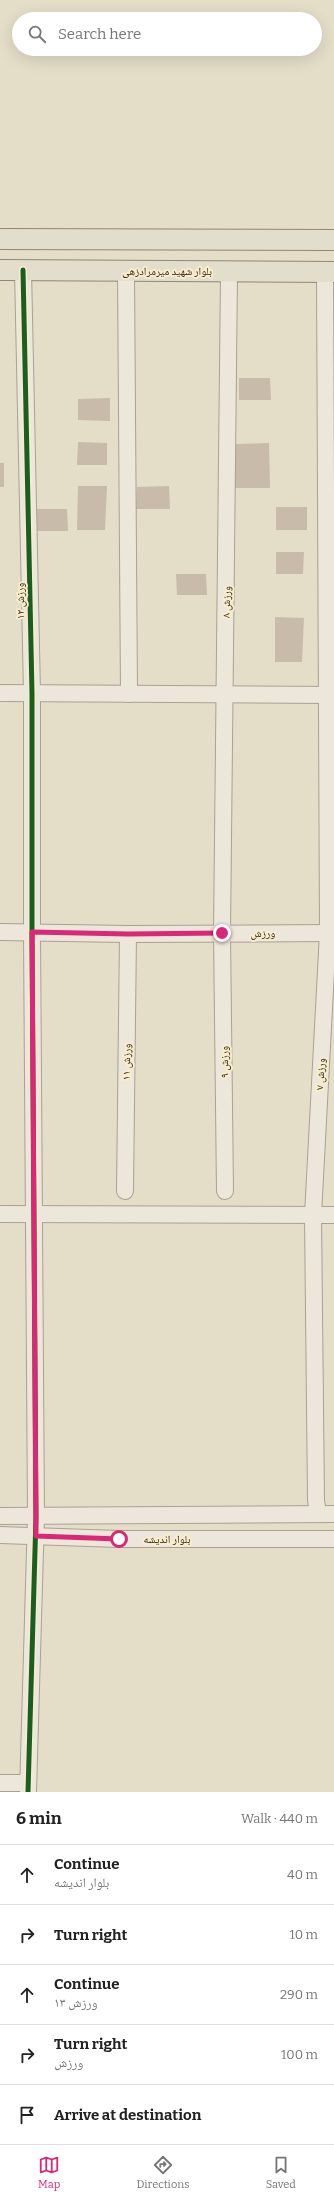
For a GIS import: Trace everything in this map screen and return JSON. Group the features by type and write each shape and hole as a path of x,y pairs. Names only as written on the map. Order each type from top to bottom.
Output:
{"main road":[{"path":"0,239 334,240"},
{"name":"بلوار شهید میرمرادزهی","path":"0,270 329,272"}],"street":[{"name":"ورزش ۱۲","path":"23,270 32,693 36,1516 28,1787"},
{"path":"126,271 129,694"},
{"name":"ورزش ۸","path":"222,933 230,272"},
{"name":"ورزش ۷","path":"318,1514 316,1500 313,1215 331,933 329,272"},
{"path":"0,693 330,695"},
{"name":"ورزش","path":"0,932 128,934 331,933"},
{"name":"ورزش ۹","path":"222,933 225,1191"},
{"name":"ورزش ۱۱","path":"125,1190 128,934"},
{"path":"0,1214 334,1215"},
{"path":"0,1516 334,1514"},
{"name":"بلوار اندیشه","path":"0,1535 119,1539 334,1539"},
{"path":"0,1783 28,1787"}],"building":[{"path":"239,378 270,378 271,400 239,400"},
{"path":"110,398 110,421 78,420 78,399"},
{"path":"78,442 107,443 107,465 77,465"},
{"path":"269,443 270,488 235,488 235,444"},
{"path":"0,463 4,463 4,487 0,487"},
{"path":"78,486 107,486 105,530 77,530"},
{"path":"169,486 170,509 136,509 137,487"},
{"path":"276,507 307,507 307,530 276,530"},
{"path":"37,509 67,509 68,531 37,531"},
{"path":"276,552 304,552 303,574 276,574"},
{"path":"176,574 206,574 207,595 177,595"},
{"path":"275,617 304,618 302,662 275,662"}],"cycle path":[{"path":"23,270 32,693 36,1516 28,1792"}],"route":[{"path":"119,1539 36,1536 32,932 128,934 222,933"}]}
